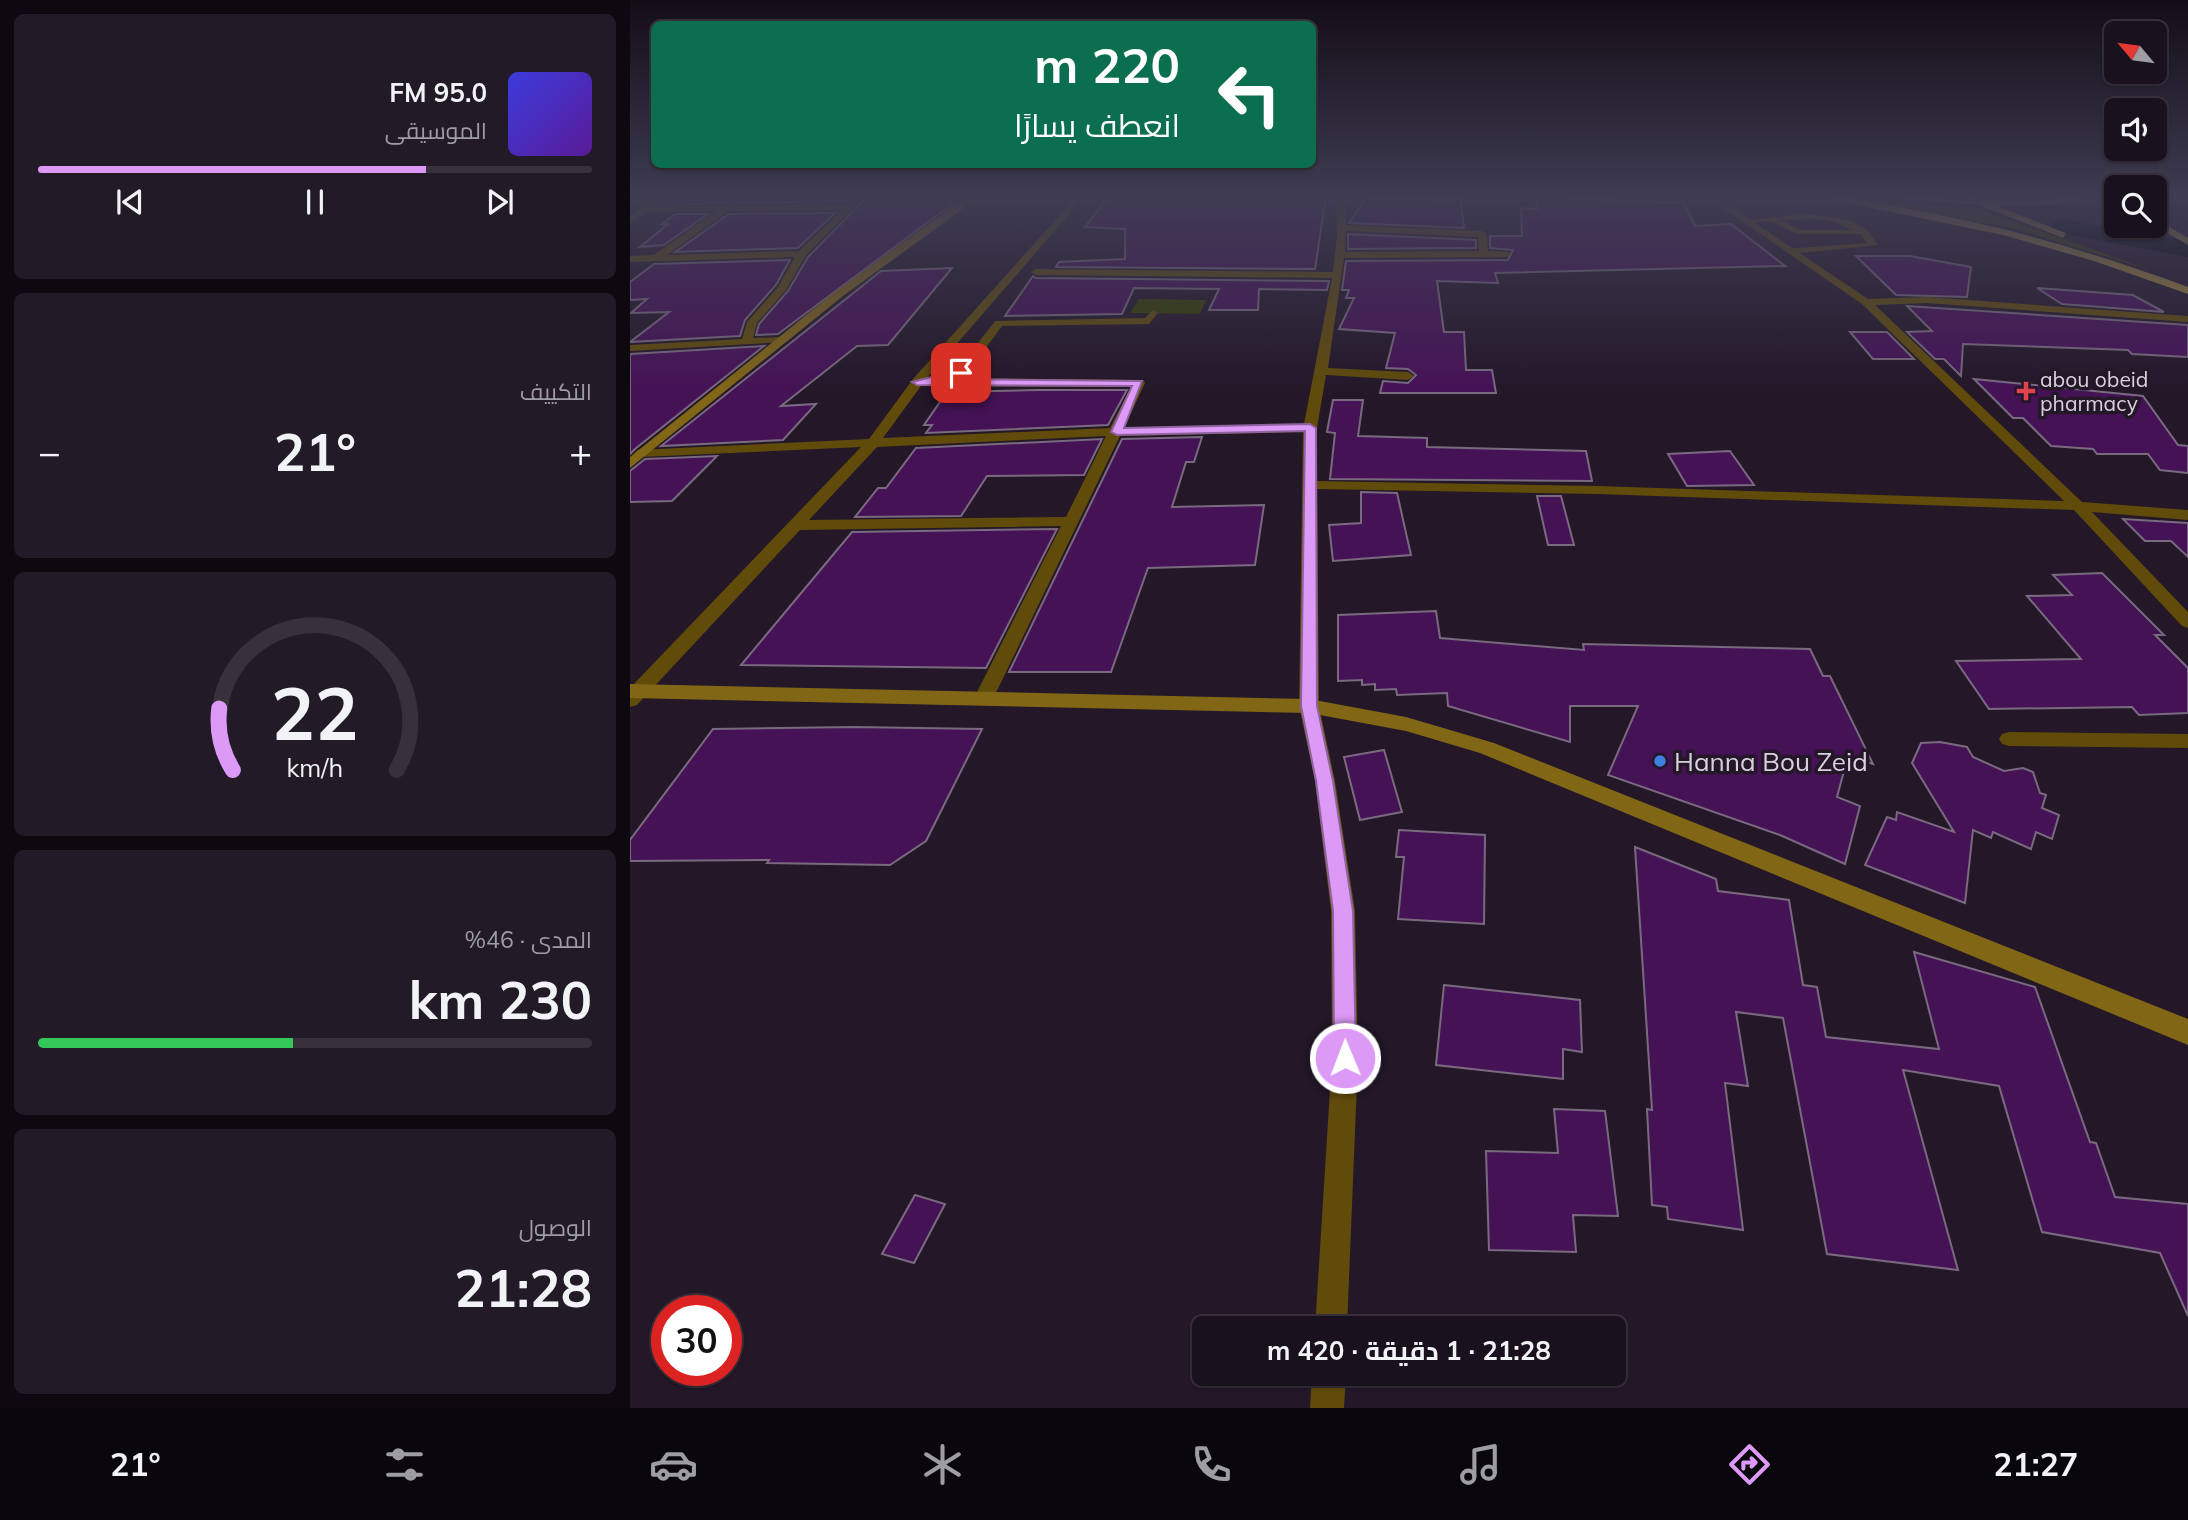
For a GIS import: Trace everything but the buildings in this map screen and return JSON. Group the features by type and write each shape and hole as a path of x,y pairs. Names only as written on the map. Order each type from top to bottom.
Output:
{"highway":[{"path":"2106,262 2188,291"},
{"path":"2133,262 2188,283"}],"main road":[{"path":"630,464 781,340 886,262"},
{"path":"632,694 985,696 1309,706 1406,724 1487,748 2188,1031"}],"street":[{"path":"747,341 752,322 782,288 797,262"},
{"path":"632,694 873,443 917,382 1023,262"},
{"path":"1332,1316 1345,1058 1343,911 1325,781 1309,706 1312,485 1310,428 1339,262"},
{"path":"1035,272 1382,262"},
{"path":"1805,262 1866,302 2078,506 2188,622"},
{"path":"1866,302 1927,299 2188,319"},
{"path":"917,382 961,373 999,323 1149,321 1153,313"},
{"path":"630,348 781,340"},
{"path":"1320,371 1408,376"},
{"path":"917,382 1139,383 985,696"},
{"path":"642,453 1117,432 1310,428"},
{"path":"1312,485 1597,489 2078,506 2188,515"},
{"path":"796,526 1073,521"},
{"path":"2009,738 2188,741"},
{"path":"1327,1408 1328,1386"}],"green space":[{"path":"1139,299 1206,300 1200,314 1130,313"}],"place":[{"name":"abou obeid pharmacy","path":"2026,391"},
{"name":"Hanna Bou Zeid","path":"1660,761"}],"route":[{"path":"961,373 917,382 1139,383 1117,432 1310,428 1312,485 1309,706 1325,781 1343,911 1345,1058"}]}
